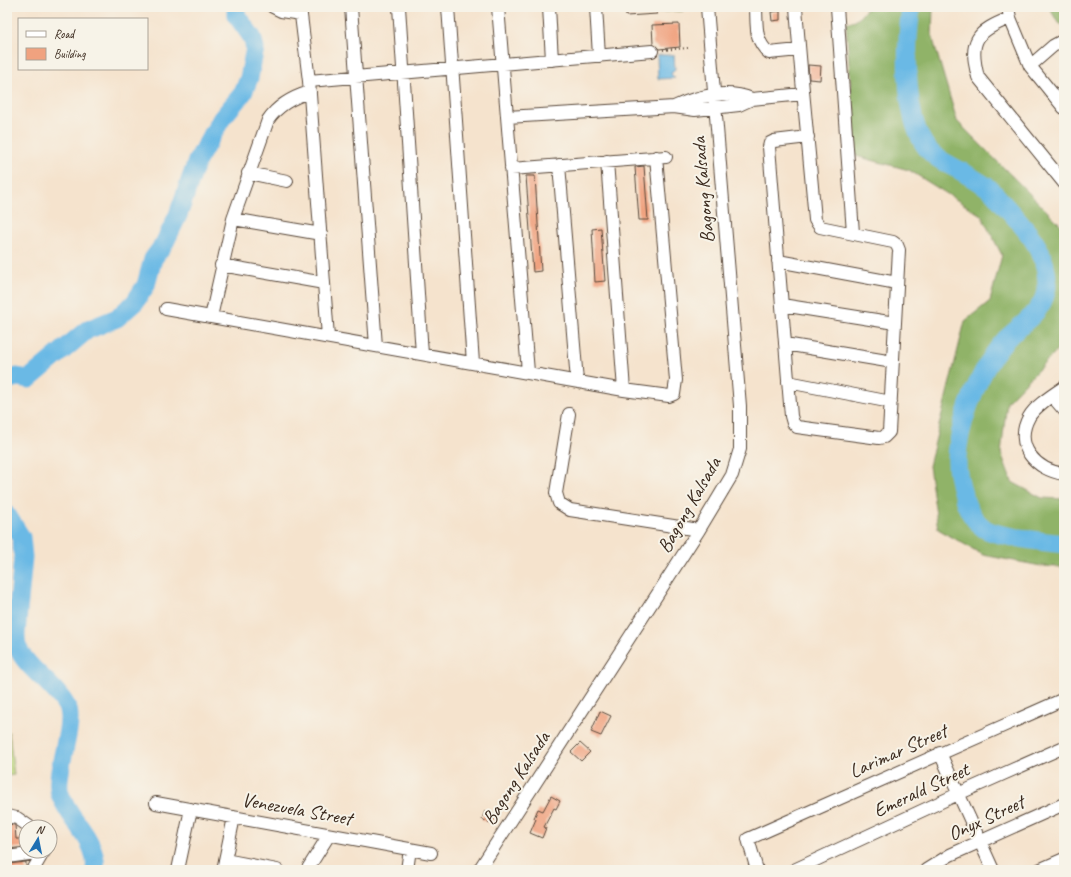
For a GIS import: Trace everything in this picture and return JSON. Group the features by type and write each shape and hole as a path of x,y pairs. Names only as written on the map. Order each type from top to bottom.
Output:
{"street":[{"path":"273,7 281,11 301,10 309,86 328,337"},
{"path":"351,7 376,346"},
{"path":"399,7 405,73 422,354"},
{"path":"448,7 473,363"},
{"path":"498,7 528,372"},
{"path":"548,7 552,60"},
{"path":"596,7 599,56"},
{"name":"Bagong Kalsada","path":"479,870 699,530 732,475 740,449 740,398 707,7"},
{"path":"756,7 758,41 762,47 769,53 799,50"},
{"path":"796,7 803,94 808,137 816,224 820,227 893,242 897,245 899,250 889,432 884,437 879,438 797,427 792,423 769,147 770,143 774,141 808,137"},
{"path":"837,7 853,233"},
{"path":"1064,108 1030,66 1009,12 988,26 978,36 974,50 974,64 978,77 1064,183"},
{"path":"1030,66 1053,46 1064,40"},
{"path":"211,317 233,219 248,172 268,120 273,113 309,86 356,77 652,51"},
{"path":"507,117 674,107 695,110 715,102 739,105 752,99 803,94"},
{"path":"166,309 624,390 669,396 674,394 676,389 661,157 511,169"},
{"path":"607,161 624,390"},
{"path":"558,165 577,381"},
{"path":"248,172 287,181"},
{"path":"233,219 320,234"},
{"path":"778,261 897,283"},
{"path":"222,265 324,284"},
{"path":"782,305 895,323"},
{"path":"785,344 893,362"},
{"path":"788,382 891,402"},
{"path":"1064,387 1030,416 1025,426 1024,439 1028,451 1036,463 1048,471 1064,474"},
{"path":"1052,396 1064,410"},
{"path":"569,414 556,494 559,503 570,510 699,530"},
{"name":"Larimar Street","path":"758,870 748,839 1064,699"},
{"name":"Emerald Street","path":"794,870 1064,747"},
{"path":"940,753 993,870"},
{"name":"Venezuela Street","path":"156,803 431,853"},
{"name":"Onyx Street","path":"926,870 950,855 1064,804"},
{"path":"178,870 191,809"},
{"path":"7,816 18,819"},
{"path":"234,817 224,865 277,870"},
{"path":"307,870 329,835"},
{"path":"407,870 410,849"},
{"path":"7,856 18,855"},
{"path":"34,870 40,859"},
{"path":"1039,870 1064,859"}],"path":[{"path":"652,51 688,48"}],"green space":[{"path":"658,7 682,7 683,11 659,12"},
{"path":"868,7 933,7 932,36 957,121 1064,228 1064,343 1007,402 1001,453 1012,482 1042,498 1064,499 1064,567 1041,566 983,555 938,529 929,466 965,321 990,301 1002,255 981,215 909,170 856,156 846,23 858,19"},
{"path":"1049,7 1064,7 1064,25 1058,23"},
{"path":"7,732 9,732 14,775 7,776"}],"water":[{"path":"657,55 674,55 675,69 671,74 675,78 658,79"}],"building":[{"path":"625,7 657,7 657,14 626,16"},
{"path":"780,11 780,20 772,21 771,12"},
{"path":"679,24 680,47 659,49 653,44 652,25"},
{"path":"808,65 821,66 820,80 809,79"},
{"path":"644,166 648,220 639,220 635,167"},
{"path":"526,176 535,176 541,271 533,272"},
{"path":"601,228 605,281 595,282 592,229"},
{"path":"600,711 611,716 601,736 591,732"},
{"path":"580,743 590,752 581,761 571,752"},
{"path":"551,796 560,801 556,809 554,808 544,827 546,828 542,838 530,833 536,819 534,818 538,809 543,811"},
{"path":"485,811 495,816 491,824 482,819"},
{"path":"7,824 15,825 18,848 7,849"},
{"path":"26,862 26,870 7,870 7,864"}],"waterway":[{"path":"7,380 17,377 29,379 87,330 117,318 135,302 146,285 153,259 164,244 178,215 197,161 222,118 243,93 249,78 255,48 252,37 236,15 236,7"},
{"path":"911,7 907,58 909,96 912,114 917,130 924,144 928,150 943,162 966,174 992,191 1028,232 1039,250 1046,271 1046,292 1039,308 1027,321 1006,339 998,349 973,393 964,419 958,445 957,467 961,488 970,511 978,523 985,529 1011,537 1064,544"},
{"path":"7,515 21,537 23,557 16,634 17,646 27,662 56,691 67,707 69,725 59,774 60,794 64,804 88,840 95,859 95,870"}]}
